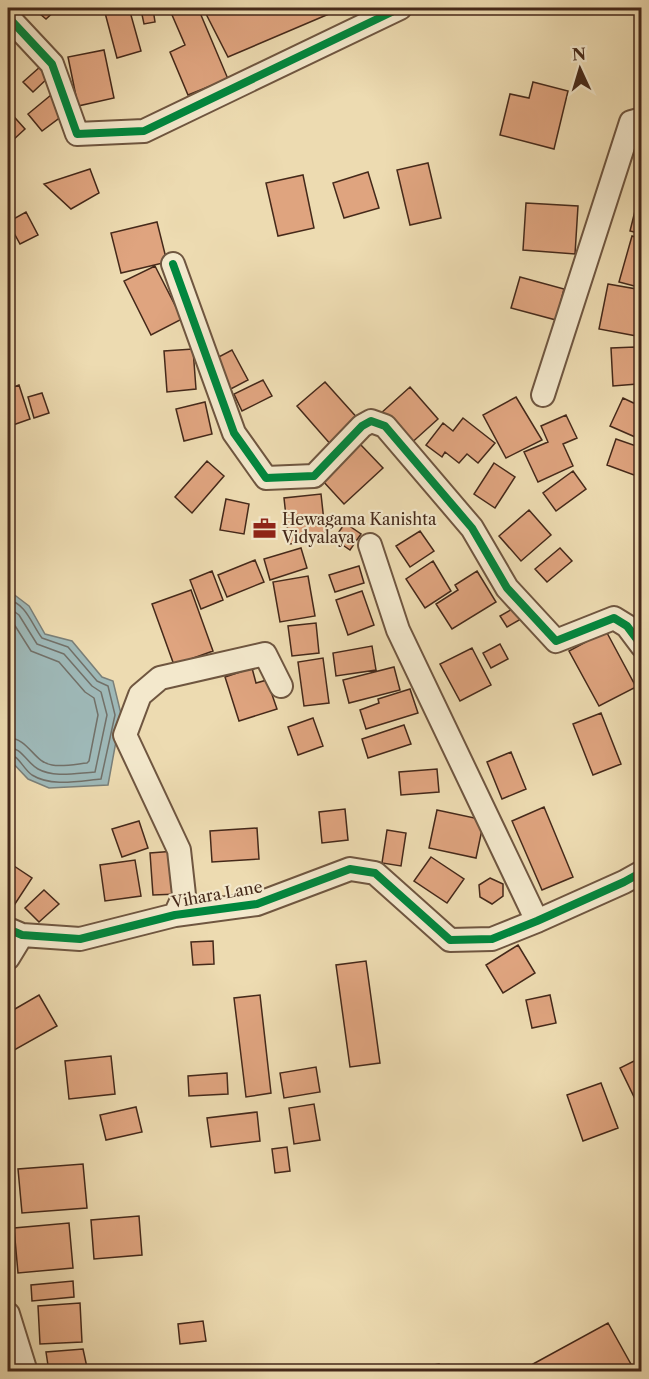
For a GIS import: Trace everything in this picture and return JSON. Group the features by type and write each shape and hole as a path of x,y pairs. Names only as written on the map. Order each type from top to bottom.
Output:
{"street":[{"path":"8,17 52,64 77,134 144,130 400,8"},
{"path":"543,395 631,122 642,119"},
{"path":"172,264 234,433 267,478 314,476 362,426 371,421 385,426 472,528 507,588 556,641 614,618 627,626 642,646"},
{"path":"370,545 398,630 537,921"},
{"path":"175,915 184,895 179,850 125,735 140,695 160,678 265,654 281,686"},
{"name":"Vihara Lane","path":"15,932 80,939 175,915 257,904 350,869 375,873 450,940 492,939 537,921 642,872"},
{"path":"8,957 15,932"},
{"path":"8,1314 26,1371"}],"water":[{"path":"12,593 29,606 45,634 72,641 102,677 113,681 121,714 108,785 49,788 28,779 8,758 8,595"}],"building":[{"path":"33,8 58,8 46,19"},
{"path":"129,8 141,51 117,58 104,9"},
{"path":"169,8 198,8 228,79 188,95 170,52 185,45"},
{"path":"203,8 343,8 228,57"},
{"path":"153,9 155,22 144,24 141,10"},
{"path":"104,50 114,98 78,106 68,57"},
{"path":"41,66 50,76 33,92 23,82"},
{"path":"533,82 568,91 554,149 500,135 510,94 529,98"},
{"path":"51,95 66,113 42,131 28,114"},
{"path":"8,110 25,129 12,141 8,136"},
{"path":"428,163 441,218 410,225 397,170"},
{"path":"90,169 99,193 71,209 44,184"},
{"path":"368,172 379,208 344,218 333,183"},
{"path":"303,175 314,228 278,236 266,183"},
{"path":"642,183 642,234 630,231"},
{"path":"526,203 578,206 575,254 523,250"},
{"path":"26,212 38,235 20,244 8,222"},
{"path":"157,222 167,262 121,273 111,233"},
{"path":"632,236 642,239 642,288 619,282"},
{"path":"155,266 182,319 151,335 124,281"},
{"path":"520,277 564,289 556,320 511,308"},
{"path":"608,284 642,290 642,337 599,329"},
{"path":"635,347 637,384 613,386 611,348"},
{"path":"193,349 196,389 167,392 164,351"},
{"path":"232,350 248,380 225,392 209,362"},
{"path":"263,380 272,396 242,411 234,394"},
{"path":"325,382 360,421 332,446 297,406"},
{"path":"19,385 30,419 13,425 8,407 8,389"},
{"path":"410,387 438,419 408,446 380,414"},
{"path":"42,393 49,413 34,418 28,397"},
{"path":"516,397 542,440 506,458 483,415"},
{"path":"623,398 642,407 642,440 610,426"},
{"path":"205,402 212,434 184,441 176,409"},
{"path":"566,415 577,438 563,444 573,466 538,482 524,452 548,442 541,426"},
{"path":"463,418 495,443 478,463 467,454 459,463 445,452 442,457 426,445 443,423 453,431"},
{"path":"616,439 642,448 642,478 607,465"},
{"path":"360,444 383,468 344,504 322,480"},
{"path":"207,461 224,476 192,513 175,497"},
{"path":"494,463 515,477 495,508 474,494"},
{"path":"573,471 586,489 556,511 543,493"},
{"path":"321,494 326,540 289,544 284,498"},
{"path":"226,499 249,504 244,534 220,530"},
{"path":"529,510 551,535 521,561 499,536"},
{"path":"345,523 361,534 350,550 334,539"},
{"path":"420,531 434,551 410,567 396,546"},
{"path":"301,548 307,568 270,580 264,559"},
{"path":"560,548 572,561 547,582 535,569"},
{"path":"255,560 264,582 227,597 218,575"},
{"path":"433,561 451,591 425,608 406,579"},
{"path":"359,566 364,583 335,592 329,575"},
{"path":"212,571 223,600 201,609 190,580"},
{"path":"477,571 496,602 452,629 436,604 458,590 455,585"},
{"path":"308,576 315,616 280,622 273,582"},
{"path":"191,590 213,651 174,665 152,604"},
{"path":"362,591 374,625 348,635 336,600"},
{"path":"514,608 521,619 507,627 500,616"},
{"path":"316,623 319,653 292,656 288,626"},
{"path":"606,631 636,687 599,706 569,651"},
{"path":"500,644 508,659 491,668 483,653"},
{"path":"372,646 376,670 336,676 333,653"},
{"path":"472,648 491,685 460,701 440,664"},
{"path":"323,658 329,703 304,706 298,662"},
{"path":"394,667 400,690 349,703 343,680"},
{"path":"252,668 256,683 267,680 277,709 239,721 225,677"},
{"path":"410,689 418,713 366,729 360,710 379,703 378,699"},
{"path":"601,713 621,764 593,775 573,724"},
{"path":"313,718 323,746 298,755 288,727"},
{"path":"404,725 411,744 368,758 362,739"},
{"path":"511,752 526,789 502,799 487,762"},
{"path":"437,769 439,792 401,795 399,772"},
{"path":"544,807 573,877 542,890 512,821"},
{"path":"345,809 348,840 322,843 319,812"},
{"path":"437,810 484,820 476,858 429,848"},
{"path":"139,821 148,848 122,857 112,829"},
{"path":"257,828 259,859 212,862 210,831"},
{"path":"387,830 406,833 401,866 382,863"},
{"path":"175,851 178,894 153,895 150,853"},
{"path":"431,857 464,879 447,903 414,881"},
{"path":"135,860 141,896 105,901 100,865"},
{"path":"8,862 32,878 9,913 8,912"},
{"path":"490,878 503,884 503,896 492,904 480,897 479,885"},
{"path":"44,890 59,904 39,922 25,908"},
{"path":"213,941 214,964 193,965 191,942"},
{"path":"518,945 535,973 503,993 486,965"},
{"path":"366,961 380,1063 350,1067 336,965"},
{"path":"39,995 57,1026 9,1053 8,1013"},
{"path":"260,995 271,1093 246,1097 234,998"},
{"path":"550,995 556,1023 532,1028 526,1000"},
{"path":"111,1056 115,1094 69,1099 65,1061"},
{"path":"642,1057 642,1104 638,1105 620,1068"},
{"path":"316,1067 320,1092 284,1098 280,1073"},
{"path":"227,1073 228,1094 189,1096 188,1076"},
{"path":"601,1083 618,1128 583,1141 567,1095"},
{"path":"314,1104 320,1140 294,1144 289,1108"},
{"path":"136,1107 142,1132 106,1140 100,1115"},
{"path":"257,1112 260,1141 211,1147 207,1118"},
{"path":"287,1147 290,1171 275,1173 272,1149"},
{"path":"83,1164 87,1208 22,1213 18,1169"},
{"path":"139,1216 142,1255 94,1259 91,1220"},
{"path":"69,1223 73,1268 18,1273 14,1228"},
{"path":"73,1281 74,1297 32,1301 31,1285"},
{"path":"80,1303 82,1342 40,1344 38,1306"},
{"path":"203,1321 206,1341 180,1344 178,1324"},
{"path":"608,1323 632,1366 622,1372 533,1372 533,1364"},
{"path":"83,1349 88,1372 49,1372 46,1352"},
{"path":"439,1364 440,1372 401,1372 401,1370"}],"cycle path":[{"path":"8,17 52,64 77,134 144,131 400,8"},
{"path":"173,264 234,433 266,478 314,476 362,426 371,421 385,426 472,528 507,588 556,641 614,618 627,626 642,646"},
{"path":"8,929 22,935 80,939 175,915 257,904 350,869 375,873 450,940 492,939 537,921 642,872"}],"place":[{"name":"Hewagama Kanishta Vidyalaya","path":"264,528"}]}
